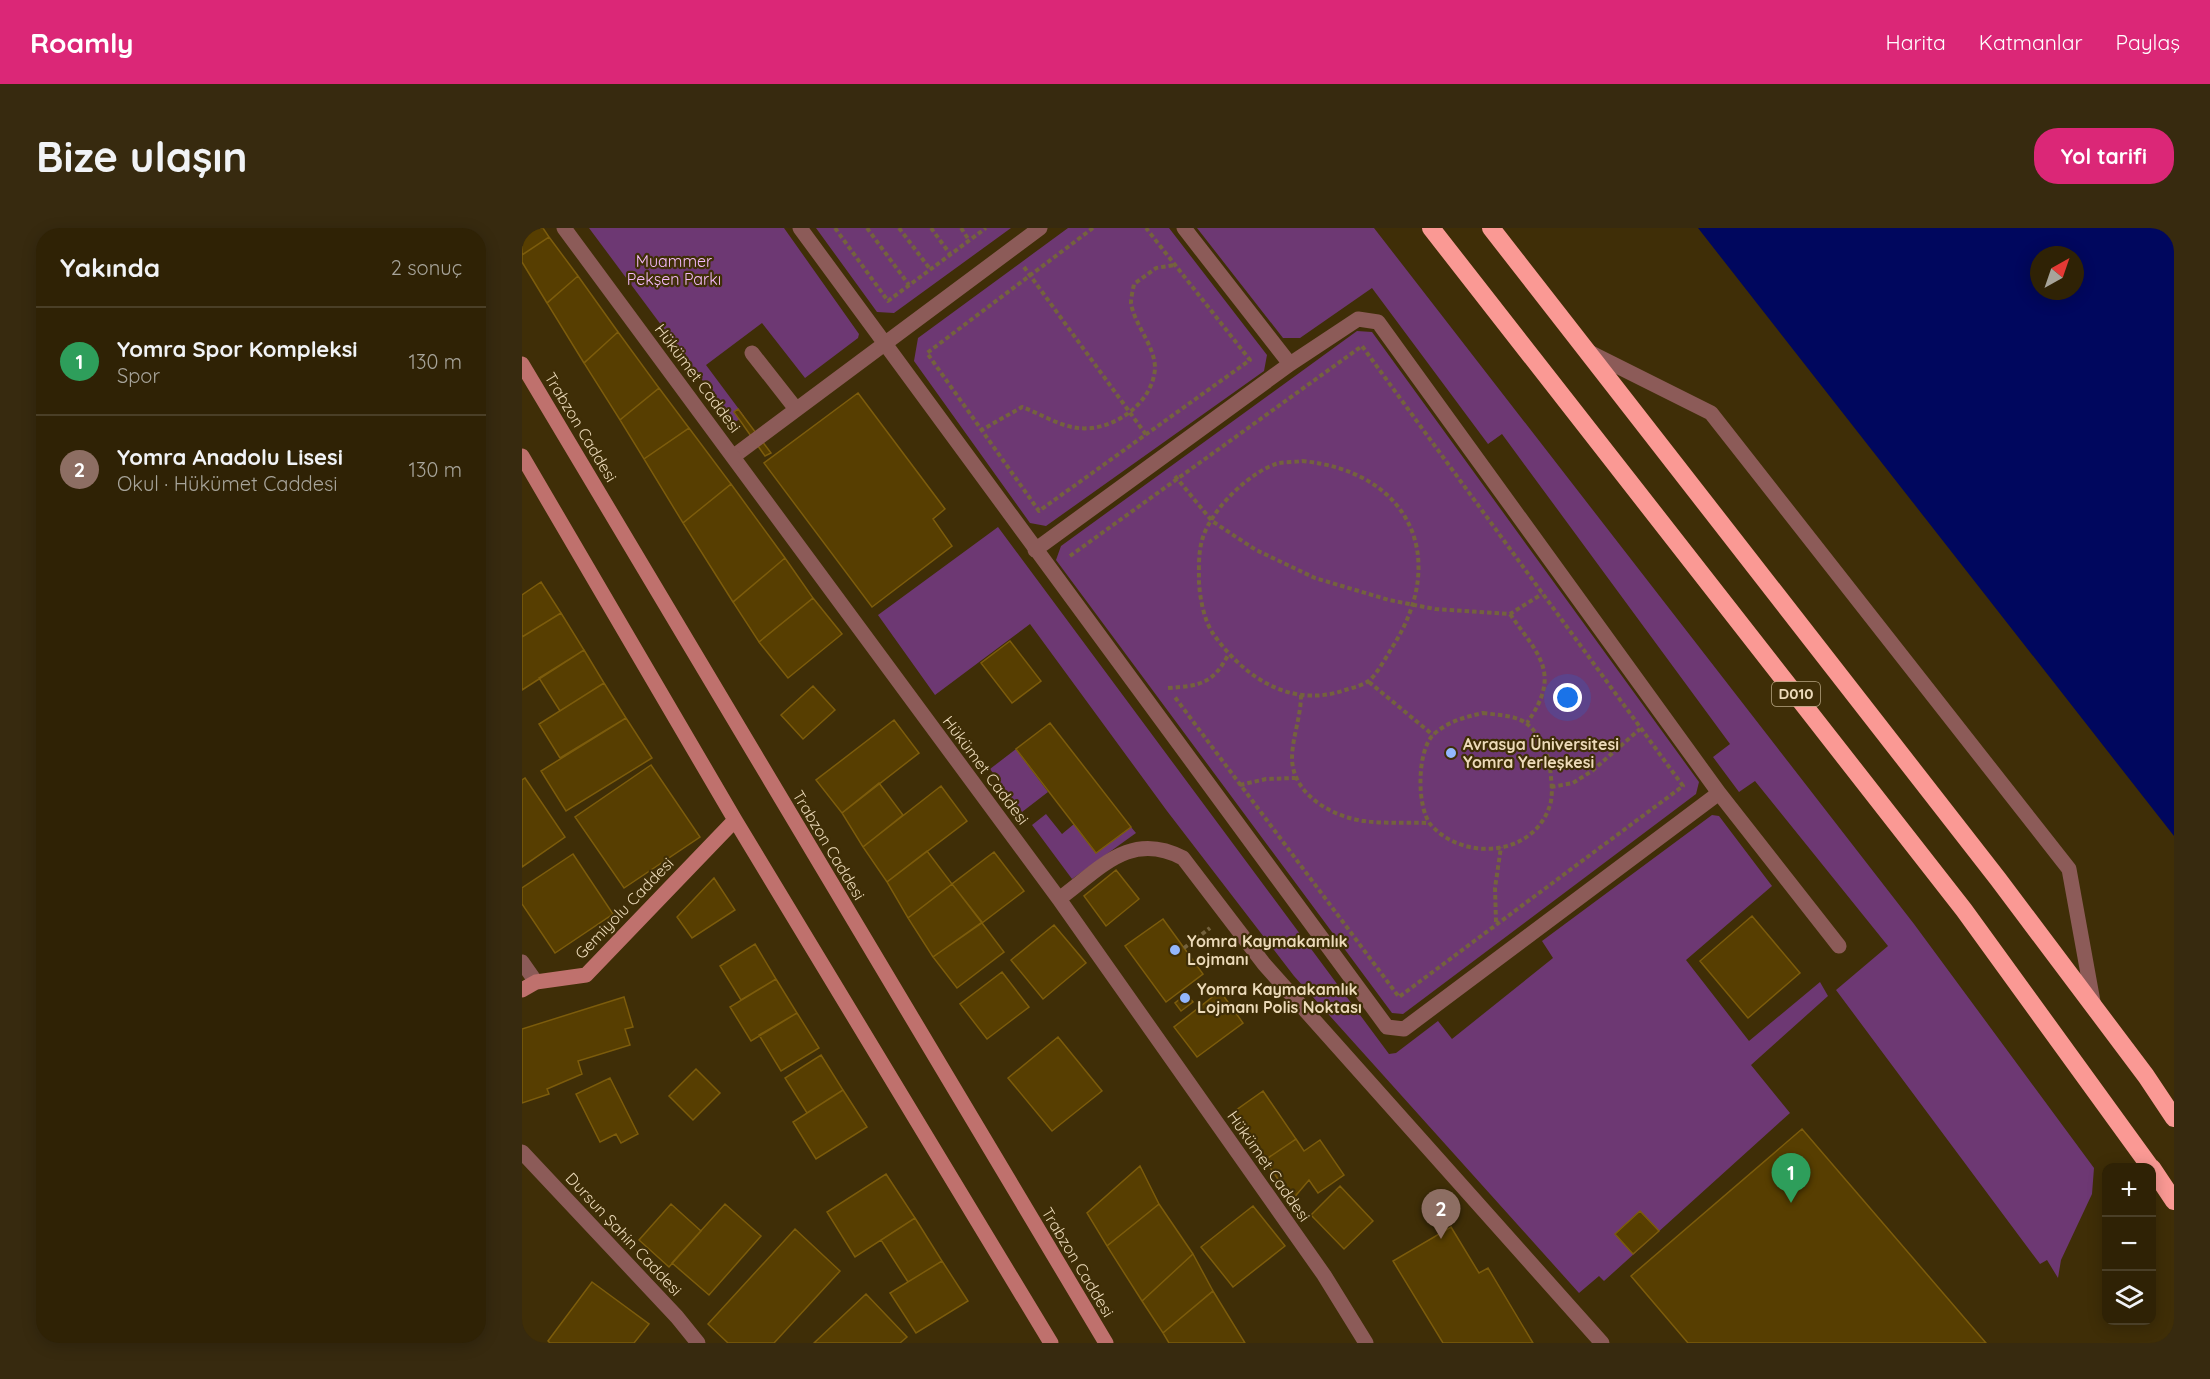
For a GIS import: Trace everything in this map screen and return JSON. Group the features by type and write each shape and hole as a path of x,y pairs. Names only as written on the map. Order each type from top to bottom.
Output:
{"highway":[{"name":"D010","path":"1431,228 1964,910 2147,1163"},
{"name":"D010","path":"1491,228 1998,879 2174,1118"},
{"name":"D010","path":"2156,1175 2174,1201"}],"main road":[{"name":"Trabzon Caddesi","path":"522,364 1106,1343"},
{"path":"522,456 735,820 1051,1343"},
{"name":"Gemiyolu Caddesi","path":"522,990 537,982 586,975 735,820"}],"street":[{"name":"Hükümet Caddesi","path":"564,228 1059,900 1324,1275 1366,1343"},
{"path":"800,228 1387,1027 1404,1029 1719,793"},
{"path":"734,456 1040,228"},
{"path":"1184,228 1290,364"},
{"path":"1035,550 1290,364 1358,319 1378,322 1719,793 1839,946"},
{"path":"1587,351 1711,413 2069,869 2094,1007"},
{"path":"752,353 796,409"},
{"path":"1059,900 1121,854 1136,848 1151,846 1165,848 1183,858 1225,916 1272,973 1602,1343"},
{"path":"522,962 537,982"},
{"name":"Dursun Şahin Caddesi","path":"522,1152 677,1317 698,1343"}],"path":[{"path":"835,228 888,301 986,228"},
{"path":"867,228 909,285"},
{"path":"900,228 930,269"},
{"path":"931,228 950,254"},
{"path":"961,228 969,240"},
{"path":"1093,228 927,353 1038,511 1250,360 1146,228"},
{"path":"1011,250 1176,478 1212,521 1256,550 1315,578 1414,606 1510,614 1542,594"},
{"path":"960,447 981,430 1022,407 1079,429 1106,424 1130,412 1143,402 1150,388 1155,367 1131,303 1134,284 1156,268 1174,265"},
{"path":"1077,565 1070,556 1362,346 1683,786 1496,922 1399,996 1162,680"},
{"path":"1302,461 1323,463 1349,471 1376,487 1404,514 1416,541 1419,567 1414,606 1400,635 1369,682 1314,697 1281,692 1253,678 1228,655 1210,630 1200,595 1198,563 1203,536 1212,521 1229,496 1254,476 1279,464 1302,461"},
{"path":"1510,614 1535,647 1545,669 1543,691 1536,710 1527,723"},
{"path":"1168,688 1190,686 1210,680 1222,668 1228,655"},
{"path":"1369,682 1432,735"},
{"path":"1301,695 1301,716 1292,760 1295,778 1320,805 1364,821 1430,823"},
{"path":"1484,713 1512,717 1527,723 1538,736 1549,758 1551,787 1549,808 1534,831 1511,845 1484,850 1460,845 1430,823 1422,803 1420,778 1425,746 1432,735 1455,720 1484,713"},
{"path":"1551,787 1574,783 1592,771 1640,729"},
{"path":"1240,785 1266,779 1295,778"},
{"path":"1496,922 1496,888 1501,847"},
{"path":"1184,948 1225,916"}],"green space":[{"name":"Muammer Pekşen Parkı","path":"589,228 784,228 859,334 858,338 805,378 762,323 706,365 744,416 734,423"},
{"path":"816,228 1011,228 894,313 877,312"},
{"path":"1068,228 1169,228 1267,355 1264,371 1046,526 1030,523 914,361 918,338"},
{"path":"1197,228 1374,228 1914,924 2094,1168 2092,1194 2061,1260 2058,1278 2047,1260 2040,1264 1836,990 1888,946 1755,781 1739,792 1713,757 1730,744 1502,434 1488,444 1372,288 1300,338 1283,338"},
{"path":"1357,331 1372,332 1699,782 1696,794 1403,1014 1392,1013 1056,560 1061,546"},
{"path":"998,527 1389,1054 1396,1053 1438,1021 1452,1039 1553,958 1542,941 1712,815 1719,816 1772,886 1686,960 1749,1041 1820,982 1828,996 1751,1065 1790,1113 1604,1281 1599,1276 1579,1293 1294,976 1167,811 1030,624 935,695 878,615"},
{"path":"1016,749 1048,792 1022,812 990,769"},
{"path":"1046,814 1062,834 1074,824 1096,853 1131,827 1136,833 1072,879 1032,825"}],"shaded area":[{"path":"1698,228 2174,228 2174,836"}],"building":[{"path":"522,228 543,228 549,237 522,255"},
{"path":"549,237 578,276 547,303 522,262 522,255"},
{"path":"578,276 618,332 584,363 547,303"},
{"path":"618,332 659,388 620,420 584,363"},
{"path":"659,388 689,428 644,459 620,420"},
{"path":"858,393 945,509 933,519 952,546 872,607 764,463"},
{"path":"738,409 771,453 765,456 734,412"},
{"path":"689,428 731,484 683,523 644,459"},
{"path":"731,484 785,558 733,602 683,523"},
{"path":"785,558 813,598 759,642 733,602"},
{"path":"541,582 561,613 522,637 522,595"},
{"path":"813,598 842,634 788,678 759,642"},
{"path":"561,613 584,650 522,690 522,637"},
{"path":"1010,641 1041,681 1012,703 981,663"},
{"path":"584,650 604,683 560,711 539,678"},
{"path":"604,683 626,718 560,758 539,724"},
{"path":"813,686 835,710 803,739 781,715"},
{"path":"626,718 652,758 566,811 541,771"},
{"path":"894,720 919,753 842,813 816,780"},
{"path":"1050,723 1131,827 1096,853 1016,749"},
{"path":"651,765 700,837 624,888 575,817"},
{"path":"525,778 565,837 522,867 522,780"},
{"path":"879,783 903,815 863,847 842,813"},
{"path":"941,786 967,821 887,882 863,847"},
{"path":"927,851 952,884 908,918 887,882"},
{"path":"994,852 1024,891 982,923 952,884"},
{"path":"573,854 613,914 555,953 522,904 522,888"},
{"path":"1116,870 1139,899 1106,926 1084,896"},
{"path":"714,878 735,910 692,938 677,917"},
{"path":"952,884 982,922 933,957 908,918"},
{"path":"1752,916 1800,973 1748,1018 1700,961"},
{"name":"Yomra Kaymakamlık Lojmanı","path":"1163,919 1203,974 1166,1002 1125,946"},
{"path":"982,923 1004,952 957,988 933,957"},
{"path":"1054,925 1086,963 1043,999 1011,960"},
{"path":"755,944 776,979 741,1000 720,966"},
{"path":"1002,972 1029,1007 987,1039 960,1004"},
{"path":"776,979 797,1013 751,1041 730,1007"},
{"path":"1220,991 1243,1023 1197,1057 1174,1027"},
{"name":"Yomra Kaymakamlık Lojmanı Polis Noktası","path":"1186,994 1193,1002 1181,1011 1175,1003"},
{"path":"624,997 633,1027 625,1029 630,1045 578,1061 582,1074 547,1089 549,1094 522,1103 522,1029"},
{"path":"797,1013 819,1048 781,1071 759,1035"},
{"path":"1058,1037 1102,1091 1052,1131 1008,1078"},
{"path":"821,1055 843,1090 807,1113 785,1078"},
{"path":"696,1069 720,1093 693,1120 669,1096"},
{"path":"610,1078 638,1134 621,1143 616,1134 600,1142 576,1094"},
{"path":"843,1090 867,1127 816,1159 793,1122"},
{"path":"1263,1091 1296,1139 1265,1160 1232,1113"},
{"path":"1802,1129 1986,1343 1688,1343 1631,1276"},
{"path":"1296,1139 1304,1151 1320,1140 1344,1175 1318,1193 1309,1180 1292,1200 1265,1160"},
{"path":"1140,1166 1159,1204 1107,1246 1087,1213"},
{"path":"886,1174 915,1218 855,1257 827,1212"},
{"path":"1340,1186 1373,1221 1344,1249 1311,1215"},
{"path":"671,1204 701,1231 669,1267 639,1240"},
{"path":"725,1204 761,1236 709,1295 672,1263"},
{"path":"1159,1204 1193,1254 1142,1301 1107,1246"},
{"path":"1253,1206 1285,1246 1233,1287 1201,1247"},
{"path":"1640,1211 1659,1231 1633,1254 1615,1234"},
{"path":"915,1218 942,1261 908,1282 881,1240"},
{"path":"1451,1227 1479,1273 1488,1268 1533,1343 1443,1343 1393,1261"},
{"path":"795,1229 840,1271 774,1343 728,1343 708,1324"},
{"path":"1193,1254 1213,1291 1163,1333 1142,1301"},
{"path":"942,1261 968,1301 916,1333 890,1293"},
{"path":"592,1282 649,1324 634,1343 550,1343 548,1341"},
{"path":"1213,1291 1245,1343 1169,1343 1163,1333"},
{"path":"866,1294 907,1337 900,1343 814,1343"}],"place":[{"name":"Avrasya Üniversitesi Yomra Yerleşkesi","path":"1451,753"},
{"name":"Yomra Kaymakamlık Lojmanı","path":"1175,950"},
{"name":"Yomra Kaymakamlık Lojmanı Polis Noktası","path":"1185,998"},
{"name":"Yomra Spor Kompleksi","path":"1791,1203"},
{"name":"Yomra Anadolu Lisesi","path":"1441,1239"}]}
